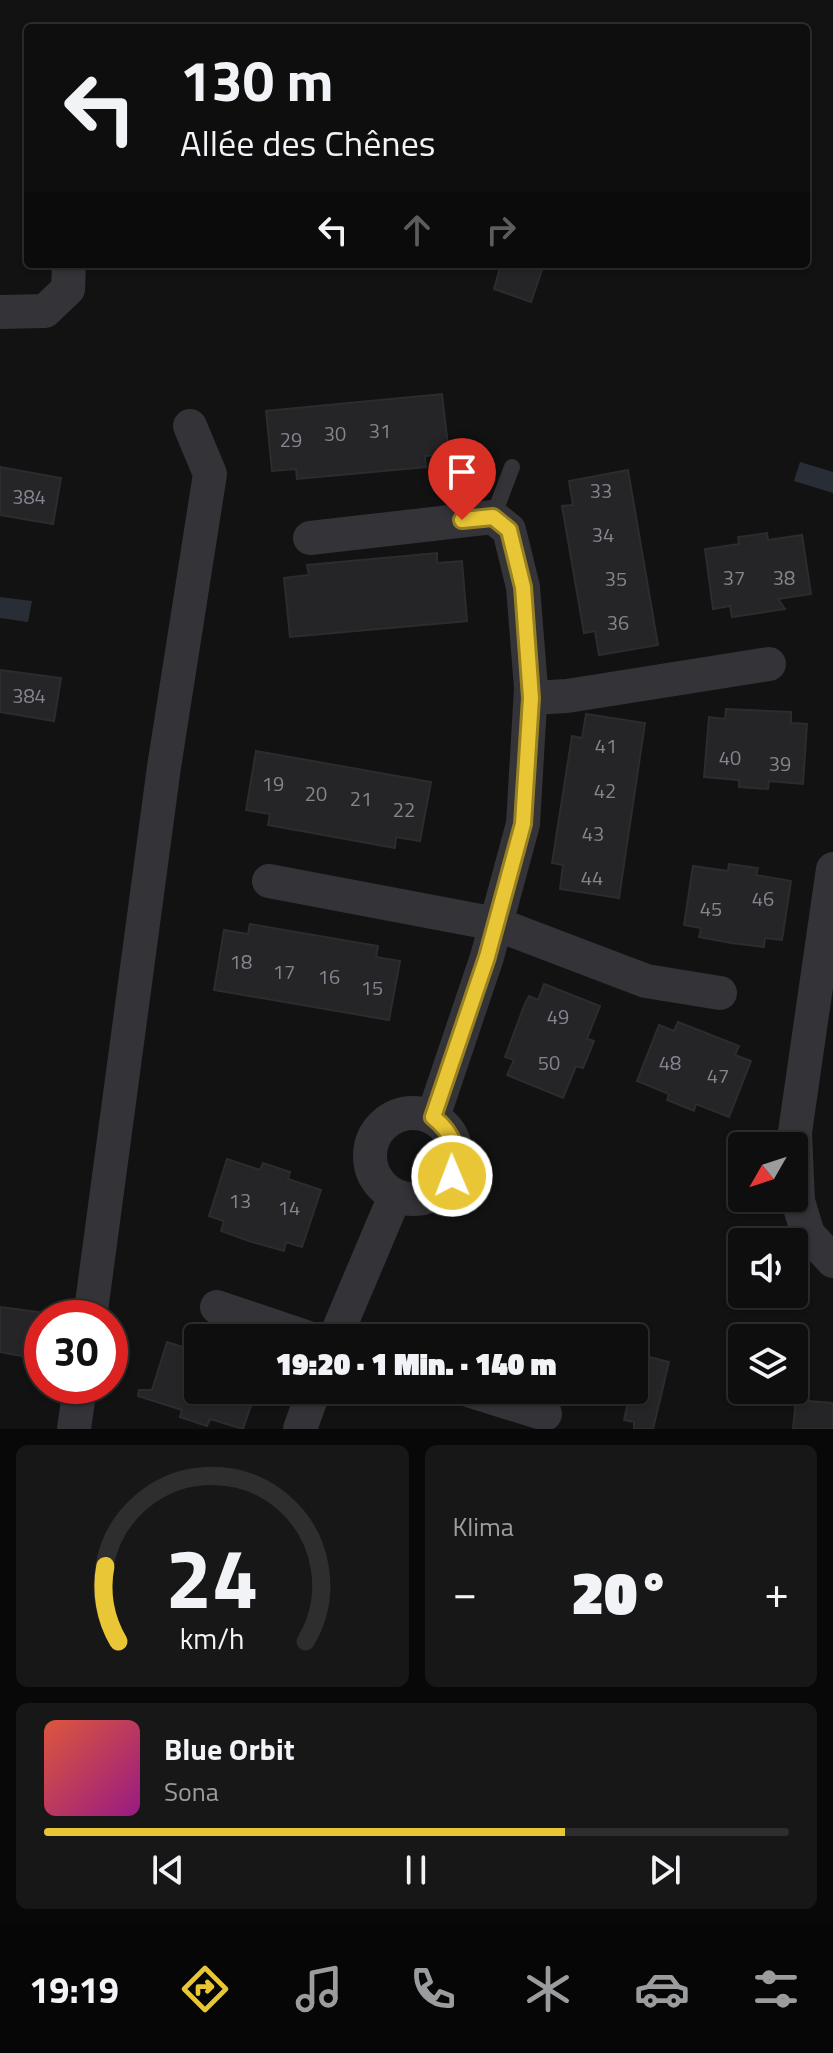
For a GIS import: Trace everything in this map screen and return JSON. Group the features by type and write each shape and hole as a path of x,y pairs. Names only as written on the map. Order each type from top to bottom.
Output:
{"street":[{"path":"0,312 45,311 68,289 69,268"},
{"path":"92,1300 164,767 210,474 190,426"},
{"path":"310,538 493,517 509,530 523,587 531,698 523,824 496,924 433,1117"},
{"path":"531,698 567,696 769,664"},
{"path":"833,869 795,1132 798,1201 808,1234 833,1261"},
{"path":"269,881 496,924 646,981 720,993"},
{"path":"414,1113 433,1117 446,1128 454,1142 457,1159 452,1176 442,1189 428,1197 411,1200 395,1196 379,1184 370,1166 370,1147 379,1129 394,1116 414,1113"},
{"path":"341,1324 395,1196"},
{"path":"217,1307 267,1324"},
{"path":"74,1429 77,1404"},
{"path":"300,1429 309,1404"},
{"path":"513,1404 545,1414"}],"lane":[{"path":"493,517 512,467"}],"shaded area":[{"path":"800,462 833,472 833,493 794,481"},
{"path":"0,597 32,601 28,622 0,618"}],"building":[{"path":"500,268 543,268 531,302 494,289"},
{"path":"442,394 449,454 425,456 426,467 297,479 296,469 272,471 266,411"},
{"path":"0,467 61,478 53,524 0,515"},
{"path":"628,470 658,645 599,655 595,631 584,633 562,506 573,505 569,481"},
{"path":"767,533 768,540 802,535 811,594 778,599 785,609 732,617 730,606 713,609 705,549 739,544 738,537"},
{"path":"437,553 437,563 462,561 467,621 290,637 284,578 309,575 307,565"},
{"path":"0,670 61,678 54,721 0,712"},
{"path":"726,709 791,712 791,723 807,724 803,784 769,781 768,789 739,787 739,780 704,777 709,717 725,719"},
{"path":"586,714 645,723 619,898 560,889 563,865 552,863 572,736 582,738"},
{"path":"256,751 431,782 420,841 396,837 395,848 268,825 270,814 246,810"},
{"path":"729,864 758,868 756,875 791,881 782,940 765,938 764,947 731,943 699,937 701,928 684,925 693,866 728,871"},
{"path":"250,924 378,946 376,957 400,961 389,1020 214,990 224,930 248,934"},
{"path":"544,984 600,1006 587,1039 594,1041 583,1068 576,1066 563,1098 507,1075 514,1060 505,1057 524,1006 529,996 538,1000"},
{"path":"678,1022 739,1046 735,1055 751,1061 729,1117 696,1104 694,1111 667,1100 669,1094 637,1081 659,1025 674,1031"},
{"path":"227,1159 260,1170 263,1163 290,1172 288,1179 321,1190 302,1247 286,1242 284,1251 221,1231 224,1221 209,1216"},
{"path":"0,1307 24,1310 24,1356 0,1352"},
{"path":"167,1342 184,1347 184,1404 251,1404 243,1429 210,1419 207,1426 180,1417 182,1410 138,1396 139,1390 152,1390"},
{"path":"648,1357 669,1362 653,1429 634,1429 634,1422 624,1420 628,1404 648,1404"},
{"path":"808,1401 833,1403 833,1429 793,1429 796,1404 808,1404"}],"route":[{"path":"452,1176 457,1159 454,1142 446,1128 433,1117 487,957 523,824 531,698 523,587 509,530 493,517 462,520"}]}
